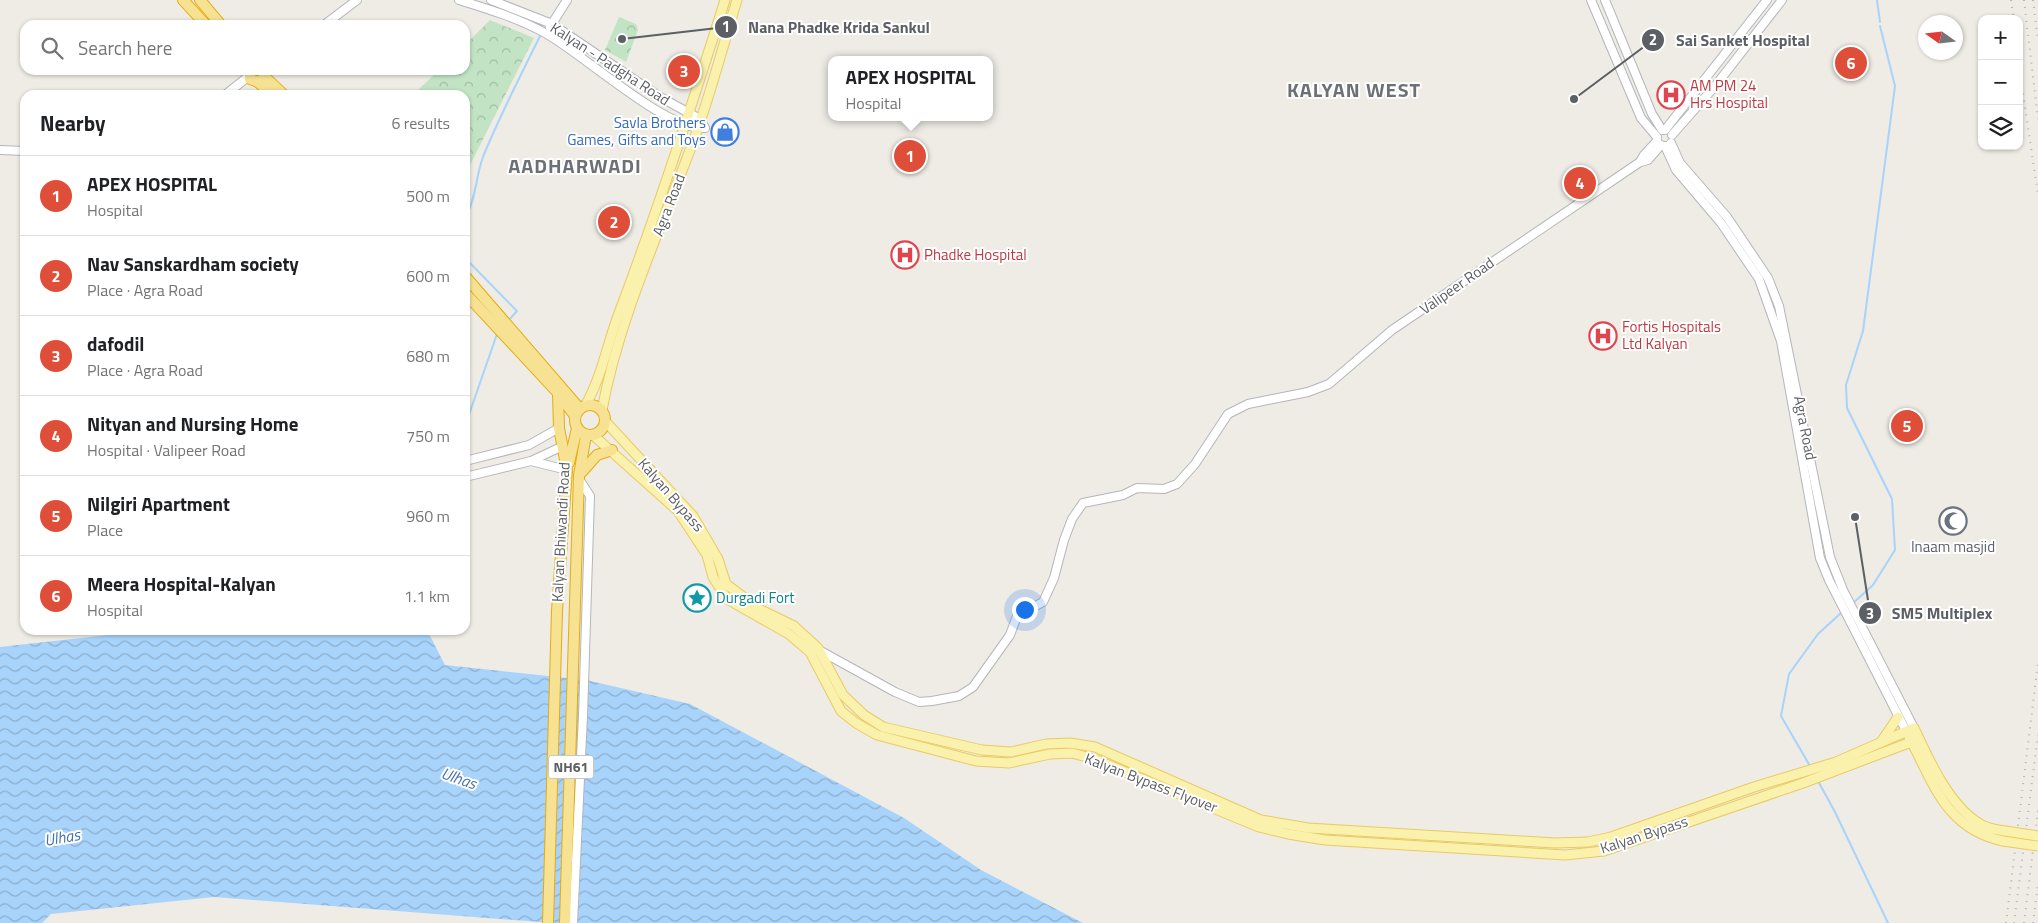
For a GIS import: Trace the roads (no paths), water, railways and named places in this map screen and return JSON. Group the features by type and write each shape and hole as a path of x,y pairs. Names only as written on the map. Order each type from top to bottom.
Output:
{"highway":[{"path":"183,0 201,20"},
{"path":"200,0 217,20"},
{"path":"258,75 268,90"},
{"path":"258,75 278,90"},
{"path":"470,282 502,317 511,335 558,393 580,410"},
{"path":"470,298 496,326 511,335 580,410"},
{"name":"Kalyan Bhiwandi Road","path":"548,923 557,611 567,473 559,428 558,393"},
{"path":"577,428 590,435 601,430 605,422 602,410 594,405 580,410"},
{"path":"567,473 580,410"},
{"name":"NH61","path":"565,923 582,611 579,477 590,435"},
{"path":"579,477 597,455 612,450"}],"main road":[{"name":"Agra Road","path":"580,410 595,388 618,316 689,113 725,0"},
{"name":"Agra Road","path":"602,410 607,381 626,318 701,125 737,0"},
{"name":"Kalyan Bypass","path":"605,422 693,516 718,559 726,584 761,610 794,626 814,650"},
{"name":"Kalyan Bypass","path":"590,435 612,450 678,511 707,555 713,577 727,599 814,650"},
{"name":"Kalyan Bypass Flyover","path":"814,650 821,664 843,695 864,715 883,727 982,750 1001,752 1070,743 1095,747 1261,820 1308,833 1325,840"},
{"path":"1880,744 1898,717"},
{"name":"Kalyan Bypass","path":"1838,766 1910,729"},
{"path":"1910,729 1951,814 2003,841 2038,846"},
{"name":"Kalyan Bypass","path":"1325,840 1565,855 1604,851 1760,796 1801,778 1915,740"},
{"name":"Kalyan Bypass","path":"1326,830 1554,843 1588,842 1611,837 1754,787 1801,778"},
{"name":"Kalyan Bypass Flyover","path":"1308,833 1326,830"},
{"path":"1982,830 2038,836"},
{"path":"1611,837 1614,847"}],"street":[{"path":"331,20 357,0"},
{"name":"Kalyan - Padgha Road","path":"459,0 505,15 547,34 620,86 668,117 685,124 701,125"},
{"name":"Kalyan - Padgha Road","path":"491,0 552,24 628,76 689,113 701,125"},
{"path":"547,34 567,0"},
{"name":"Agra Road","path":"1590,0 1641,118 1664,138 1680,163 1727,217 1768,278 1779,306 1830,556 1840,592"},
{"name":"Agra Road","path":"1605,0 1676,170 1721,223 1759,279 1781,341 1820,558 1840,592 1898,717 1910,729"},
{"path":"1664,138 1767,0"},
{"path":"1664,138 1716,86 1782,0"},
{"path":"233,90 256,75"},
{"path":"620,86 628,76"},
{"path":"236,90 239,86"},
{"name":"Valipeer Road","path":"814,650 877,683 919,702 959,696 973,686 1010,635 1017,616 1043,602 1054,578 1064,540 1072,519 1083,503 1123,495 1136,488 1164,489 1176,484 1195,464 1228,414 1248,404 1308,392 1328,384 1392,330 1640,162 1648,160 1664,138"},
{"path":"0,150 20,151"},
{"path":"470,460 529,445 559,428"},
{"path":"536,441 541,456"},
{"path":"470,476 531,461 563,446"},
{"path":"531,461 567,473"},
{"path":"1820,558 1830,556"},
{"path":"573,923 582,611"},
{"name":"Agra Road","path":"1854,621 1910,729"}],"water":[{"name":"Ulhas","path":"108,635 430,635 445,665 586,680 690,704 904,818 981,870 1083,923 554,923 214,897 51,914 42,923 0,923 0,647"}],"waterway":[{"path":"1877,0 1880,22"},
{"path":"1852,604 1873,585 1895,550 1892,499 1847,408 1846,385 1863,331 1895,86 1880,26"},
{"path":"470,208 483,157 541,34"},
{"path":"470,263 517,311 508,321"},
{"path":"470,412 497,334"},
{"path":"1810,766 1781,716 1789,674 1818,634 1842,612"},
{"path":"1818,781 1835,812 1888,923"}],"railway":[{"path":"2011,0 2013,15"},
{"path":"2024,0 2038,119"},
{"path":"2033,0 2038,41"},
{"path":"2023,93 2038,195"},
{"path":"2006,923 2038,663"},
{"path":"2014,923 2038,735"},
{"path":"2024,923 2038,810"},
{"path":"2033,923 2038,884"}],"place":[{"name":"Nana Phadke Krida Sankul","path":"622,39"},
{"name":"Meera Hospital-Kalyan","path":"1851,63"},
{"name":"dafodil","path":"684,71"},
{"name":"AM PM 24 Hrs Hospital","path":"1671,95"},
{"name":"Sai Sanket Hospital","path":"1574,99"},
{"name":"Savla Brothers Games, Gifts and Toys","path":"725,132"},
{"name":"APEX HOSPITAL","path":"910,156"},
{"name":"Nityan and Nursing Home","path":"1580,183"},
{"name":"Nav Sanskardham society","path":"614,222"},
{"name":"Phadke Hospital","path":"905,255"},
{"name":"Fortis Hospitals Ltd Kalyan","path":"1603,336"},
{"name":"Nilgiri Apartment","path":"1907,426"},
{"name":"SM5 Multiplex","path":"1855,517"},
{"name":"Inaam masjid","path":"1953,521"},
{"name":"Durgadi Fort","path":"697,598"}],"district":[{"name":"KALYAN WEST","path":"1354,90"},
{"name":"AADHARWADI","path":"575,166"}]}
